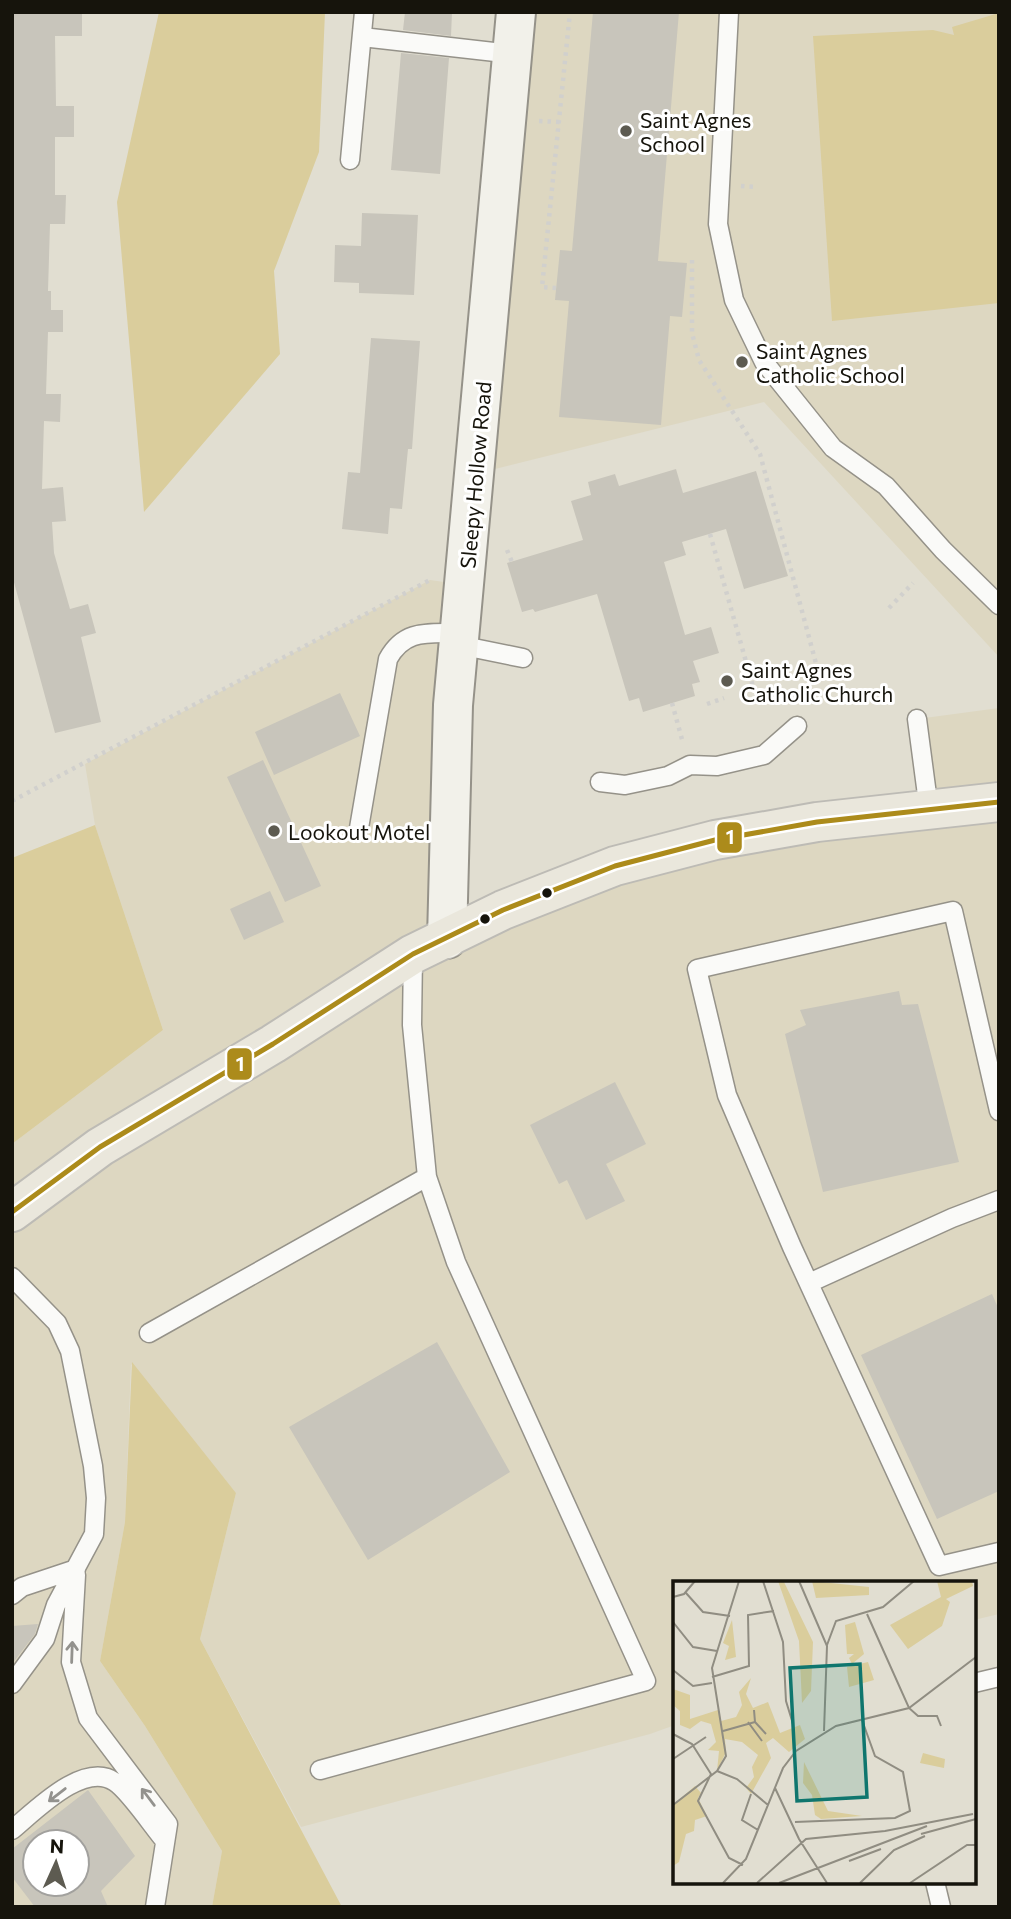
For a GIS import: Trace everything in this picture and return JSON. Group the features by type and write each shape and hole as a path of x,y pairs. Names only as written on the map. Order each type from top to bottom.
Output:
{"main road":[{"name":"Sleepy Hollow Road","path":"447,939 453,705 516,12"},
{"path":"12,1212 100,1147 273,1044 413,954 503,910 604,870 657,853 817,822 999,802"}],"lane":[{"path":"350,160 364,12"},
{"path":"729,12 718,224 722,251 741,318 764,362 822,436 886,486 943,550 999,605"},
{"path":"362,37 512,54"},
{"path":"359,828 388,659 396,644 415,635 459,639 523,658"},
{"path":"917,719 929,810"},
{"path":"600,782 625,785 668,776 690,765 718,766 764,755 797,726"},
{"path":"999,1111 953,911 697,969 727,1095 809,1283 939,1566 999,1552"},
{"path":"320,1770 646,1681 456,1262 428,1177 412,1025 413,954"},
{"path":"149,1333 428,1177"},
{"path":"809,1283 999,1200"},
{"path":"12,1277 57,1323 71,1351 93,1466 96,1498 94,1534 56,1605 45,1639 12,1684"},
{"path":"12,1595 22,1587 76,1569"},
{"path":"76,1569 71,1662 88,1717 168,1824 155,1907"},
{"path":"976,1683 999,1677"},
{"path":"12,1830 75,1780 98,1777 115,1781 165,1841"},
{"path":"935,1884 941,1907"}],"path":[{"path":"556,289 542,287 570,12"},
{"path":"541,121 559,122"},
{"path":"692,260 692,333 699,360 760,454 818,671"},
{"path":"710,534 754,690"},
{"path":"507,550 512,562"},
{"path":"12,801 430,580"},
{"path":"889,608 913,583"},
{"path":"707,704 724,698"},
{"path":"672,703 684,747"}],"shaded area":[{"path":"159,12 325,12 319,152 274,271 280,354 144,512 117,202"},
{"name":"Saint Agnes Catholic School","path":"516,12 999,12 999,657 764,402 475,474"},
{"path":"999,13 999,303 832,321 813,36 933,30 954,35 952,27"},
{"path":"430,580 465,585 447,938 604,870 929,810 917,719 999,708 999,1614 976,1620 976,1581 673,1581 673,1726 301,1827 200,1639 236,1493 131,1364 125,1522 100,1661 145,1726 222,1851 212,1907 12,1907 12,1144 163,1030 95,825 85,764"},
{"path":"95,825 163,1030 12,1144 12,858"},
{"path":"132,1362 236,1493 200,1639 342,1907 212,1907 222,1851 145,1726 100,1661 125,1522"}],"building":[{"path":"12,12 82,14 82,36 55,36 56,106 74,106 74,137 55,137 55,195 66,195 65,224 50,224 48,291 51,291 51,310 63,310 63,332 48,332 46,394 61,394 60,422 44,421 42,489 63,487 66,521 52,522 54,553 70,609 88,604 96,633 81,637 101,722 55,733 12,575"},
{"path":"405,12 452,12 451,36 403,30"},
{"name":"Saint Agnes School","path":"593,12 679,12 658,261 687,263 682,317 670,316 661,425 559,417 569,301 555,300 560,250 572,251"},
{"path":"401,53 449,58 440,174 391,170"},
{"path":"362,213 418,215 414,295 359,293 359,283 334,282 335,245 361,246"},
{"path":"371,338 420,341 412,449 408,449 402,509 390,508 388,534 342,529 348,472 360,473"},
{"path":"676,469 683,493 756,471 788,576 744,589 726,529 682,542 686,555 664,562 685,635 711,627 719,653 693,661 700,682 692,684 695,696 643,712 639,698 629,701 597,594 535,612 533,609 522,612 507,563 583,540 571,501 591,495 588,482 615,474 619,486"},
{"path":"340,693 360,736 274,775 255,732"},
{"path":"263,760 321,886 285,902 227,777"},
{"path":"270,891 284,922 244,940 230,909"},
{"path":"899,991 902,1005 918,1004 959,1162 823,1192 785,1034 806,1025 800,1010"},
{"path":"615,1082 646,1144 606,1164 625,1201 586,1220 567,1180 559,1184 530,1125"},
{"path":"992,1294 999,1310 999,1491 937,1519 861,1355"},
{"path":"437,1342 510,1472 368,1560 289,1427"},
{"path":"38,1624 35,1634 12,1664 12,1626"},
{"path":"88,1790 135,1856 101,1891 108,1907 35,1907 28,1898 91,1898 91,1828 39,1828"},
{"path":"21,1842 21,1889 12,1877 12,1849"}],"transit line":[{"name":"1","path":"12,1212 100,1147 273,1044 413,954 503,910 615,866 715,840 817,822 999,802"}],"place":[{"name":"Saint Agnes School","path":"626,131"},
{"name":"Saint Agnes Catholic School","path":"742,362"},
{"name":"Saint Agnes Catholic Church","path":"727,681"},
{"name":"Lookout Motel","path":"274,831"}]}
